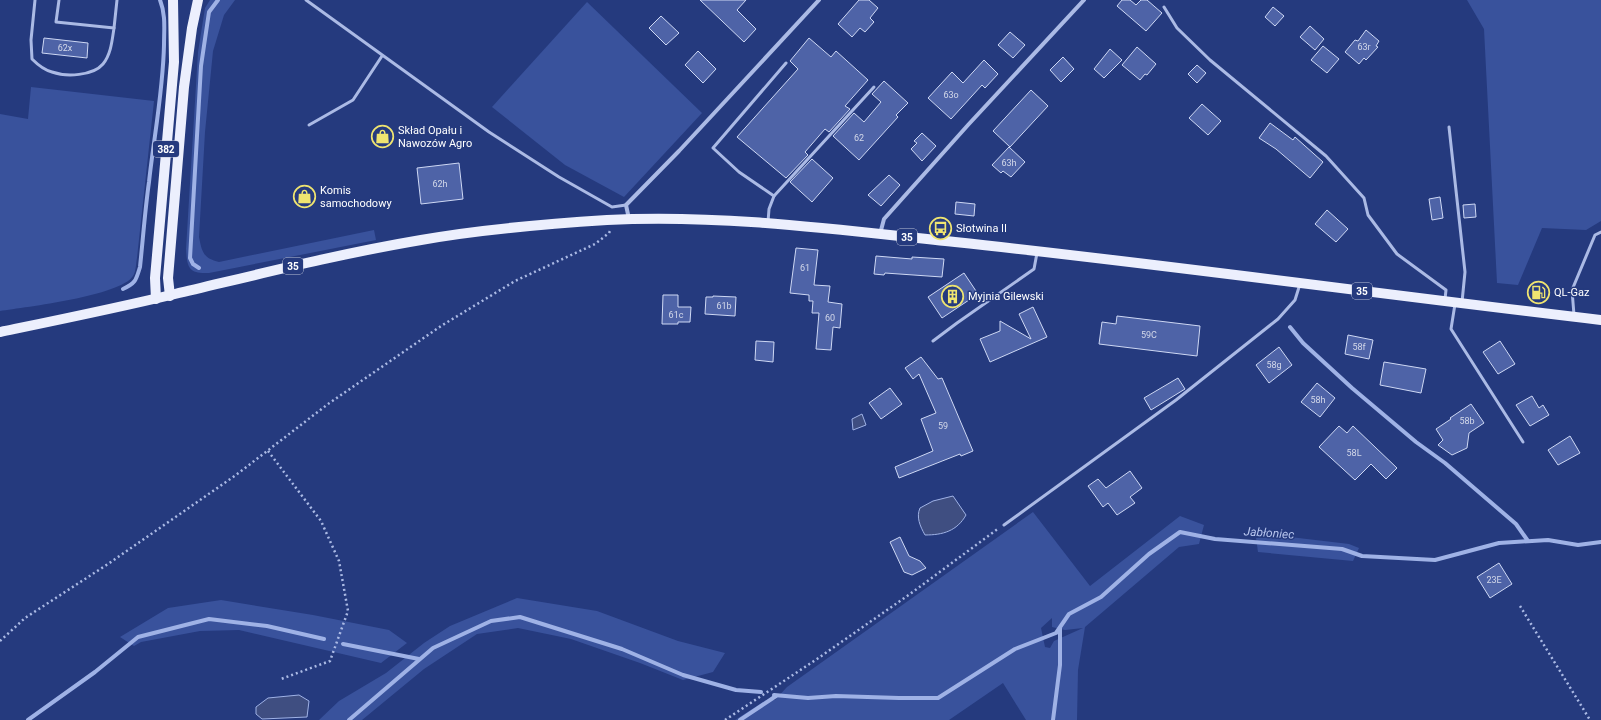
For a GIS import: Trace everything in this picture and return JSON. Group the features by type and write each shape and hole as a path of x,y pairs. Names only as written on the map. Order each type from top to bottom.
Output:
{"main road":[{"name":"382","path":"156,299 155,278 174,62 173,0"},
{"name":"382","path":"170,296 168,278 184,87 192,28 198,0"},
{"name":"35","path":"0,332 170,296 298,265 418,240 485,231 610,220 707,220 768,223 880,234 1300,282 1601,320"}],"street":[{"path":"629,220 626,205 679,151 820,0"},
{"path":"880,234 884,219 968,125 1084,0"}],"lane":[{"path":"35,0 31,40 32,59 40,67 52,72 66,75 83,73 97,69 103,63 111,47 117,0"},
{"path":"59,0 56,22 114,28"},
{"path":"306,0 489,132 559,177 612,208 626,205"},
{"path":"1164,6 1177,28 1210,60 1326,156 1364,198 1368,215 1397,254 1446,290 1454,302"},
{"path":"309,126 353,100 382,56"},
{"path":"774,196 739,172 713,148 786,63"},
{"path":"768,223 769,208 774,196 874,86"},
{"path":"1449,127 1465,272 1454,302 1451,329 1523,442"},
{"path":"1574,317 1572,290 1595,235 1601,232"},
{"path":"933,341 1034,269 1037,251"},
{"path":"1004,525 1176,400 1278,319 1296,300 1300,282"}],"path":[{"path":"0,641 25,618 108,564 236,475 328,404 441,326 515,281 595,244 609,233 610,220"},
{"path":"268,451 321,521 339,561 348,611 330,661 281,679"},
{"path":"725,720 817,659 910,594 1004,525"},
{"path":"1520,606 1590,720"}],"shaded area":[{"path":"210,0 235,0 224,15 213,51 205,132 199,237 204,254 210,259 219,262 374,230 376,240 209,273 193,271 190,268 187,261 186,249 198,52 205,8"},
{"path":"1467,0 1601,0 1601,221 1586,230 1542,228 1518,285 1497,283 1484,29"},
{"path":"587,2 702,113 624,197 565,165 492,107"},
{"path":"31,87 154,101 136,267 133,276 125,283 92,295 71,300 0,311 0,114 28,119"},
{"path":"862,414 866,425 853,430 852,419"},
{"path":"953,496 966,515 958,525 949,531 925,535 919,522 918,515 920,508 933,501"},
{"path":"1033,512 1090,586 1180,516 1204,525 1199,544 1179,547 1085,627 1078,670 1077,720 1026,720 1003,683 949,720 735,720 766,700 775,700 787,687","holes":["1052,618 1052,627 1065,630 1083,628 1054,641 1050,648 1045,647 1041,628"]},
{"path":"1290,537 1349,544 1359,548 1353,561 1258,552 1256,538"},
{"path":"517,598 597,611 678,641 725,653 713,672 683,680 571,639 518,628 477,634 424,669 362,720 319,720 339,701 386,673 424,643 450,626"},
{"path":"221,600 313,615 389,630 407,643 381,663 239,630 200,631 141,642 134,646 120,637 168,608"},
{"path":"299,695 309,701 307,717 262,719 256,714 256,707 268,698"}],"building":[{"path":"700,0 746,0 737,10 756,29 744,42"},
{"path":"859,0 869,0 878,8 870,18 874,22 865,32 860,28 852,37 838,24"},
{"path":"1122,0 1130,0 1136,5 1141,0 1147,0 1162,13 1146,31 1117,6"},
{"path":"1273,7 1284,16 1275,26 1265,17"},
{"path":"661,16 679,33 666,45 649,28"},
{"path":"1310,26 1324,39 1315,50 1300,37"},
{"path":"1366,30 1379,41 1376,46 1378,47 1366,60 1364,58 1359,64 1345,52 1355,40 1358,41"},
{"path":"1010,32 1025,45 1013,58 998,45"},
{"path":"44,38 88,43 87,58 42,53"},
{"path":"809,38 831,57 836,51 868,80 845,106 850,109 829,132 825,129 805,152 808,155 786,178 737,137 798,69 790,61"},
{"path":"1323,46 1339,59 1327,73 1311,60"},
{"path":"1137,47 1156,64 1147,75 1145,74 1140,80 1122,65"},
{"path":"1110,49 1122,60 1104,78 1094,69"},
{"path":"698,51 716,69 703,83 685,65"},
{"path":"1063,57 1074,69 1061,82 1050,70"},
{"path":"984,60 998,74 985,88 982,85 951,119 928,98 952,72 963,83"},
{"path":"1197,65 1206,73 1197,83 1188,74"},
{"path":"884,81 908,103 896,115 898,117 859,160 833,136 854,113 864,122 881,102 872,94"},
{"path":"1031,90 1048,106 1010,147 993,131"},
{"path":"1202,104 1221,121 1208,135 1189,118"},
{"path":"1270,123 1293,140 1295,137 1323,162 1310,178 1276,149 1259,138"},
{"path":"922,133 936,146 922,161 911,149 917,143 914,141"},
{"path":"1009,147 1025,162 1011,177 1003,171 1001,173 992,165"},
{"path":"812,159 833,178 812,202 790,182"},
{"path":"459,163 463,199 421,204 417,168"},
{"path":"889,175 900,185 881,206 868,195"},
{"path":"1440,197 1443,218 1432,220 1429,199"},
{"path":"956,202 975,204 974,216 955,214"},
{"path":"1475,204 1476,217 1464,218 1463,205"},
{"path":"1327,210 1348,229 1336,242 1315,224"},
{"path":"796,248 818,250 814,285 830,286 828,302 842,304 840,328 833,327 831,350 816,349 819,313 812,313 813,301 809,301 809,295 790,293"},
{"path":"876,256 912,259 912,257 944,259 942,277 885,273 884,275 874,274"},
{"name":"Myjnia Gilewski","path":"964,273 978,294 942,318 928,297"},
{"path":"663,295 678,295 678,307 691,307 690,322 662,324"},
{"path":"706,297 736,297 735,316 705,314"},
{"path":"1033,307 1047,337 990,362 980,339 1000,331 1000,321 1031,339 1019,314"},
{"path":"1117,316 1200,326 1197,356 1099,344 1102,322 1116,324"},
{"path":"1348,335 1373,340 1369,359 1345,354"},
{"path":"756,341 774,342 773,362 755,360"},
{"path":"1500,341 1515,364 1498,374 1483,352"},
{"path":"1279,347 1292,365 1269,383 1256,365"},
{"path":"921,357 938,379 942,378 973,451 961,456 960,454 899,478 895,467 933,451 921,419 936,413 919,374 913,379 905,368"},
{"path":"1384,362 1426,369 1421,393 1380,385"},
{"path":"1178,378 1185,389 1151,410 1144,398"},
{"path":"1317,383 1335,398 1320,417 1301,402"},
{"path":"890,388 902,404 881,419 869,403"},
{"path":"1532,396 1539,408 1543,405 1549,415 1530,426 1516,405"},
{"path":"1471,404 1484,423 1469,433 1467,448 1452,455 1438,445 1443,440 1436,429"},
{"path":"1339,426 1347,433 1353,426 1397,468 1386,479 1371,464 1355,480 1319,447"},
{"path":"1570,436 1580,453 1558,465 1548,450"},
{"path":"1130,471 1142,488 1130,497 1135,503 1117,515 1108,503 1103,507 1088,486 1098,479 1106,488"},
{"path":"900,537 909,556 920,561 926,568 912,575 904,572 890,542"},
{"path":"1499,563 1512,584 1490,598 1477,577"}],"waterway":[{"path":"123,289 135,281 140,267 163,62 164,22 160,0"},
{"path":"199,268 193,264 190,258 201,66 209,12 218,0"},
{"path":"1290,327 1303,343 1352,388 1416,442 1445,463 1516,524 1528,541"},
{"name":"Jabłoniec","path":"774,695 808,698 836,696 938,698 1015,649 1056,633 1069,614 1101,597 1149,554 1180,532 1215,539 1342,549 1362,556 1435,560 1499,543 1548,540 1578,545 1601,542"},
{"path":"349,720 433,648 491,621 520,617 622,649 683,675 736,690 761,692"},
{"path":"28,720 95,672 138,637 209,619 267,626 324,639"},
{"name":"Jabłoniec","path":"1053,720 1060,665 1060,628"},
{"path":"343,644 419,659"},
{"path":"740,720 776,696"}],"place":[{"name":"Skład Opału i Nawozów Agro","path":"383,136"},
{"name":"Komis samochodowy","path":"305,196"},
{"name":"Słotwina II","path":"940,228"},
{"name":"QL-Gaz","path":"1539,292"},
{"name":"Myjnia Gilewski","path":"953,296"}]}
